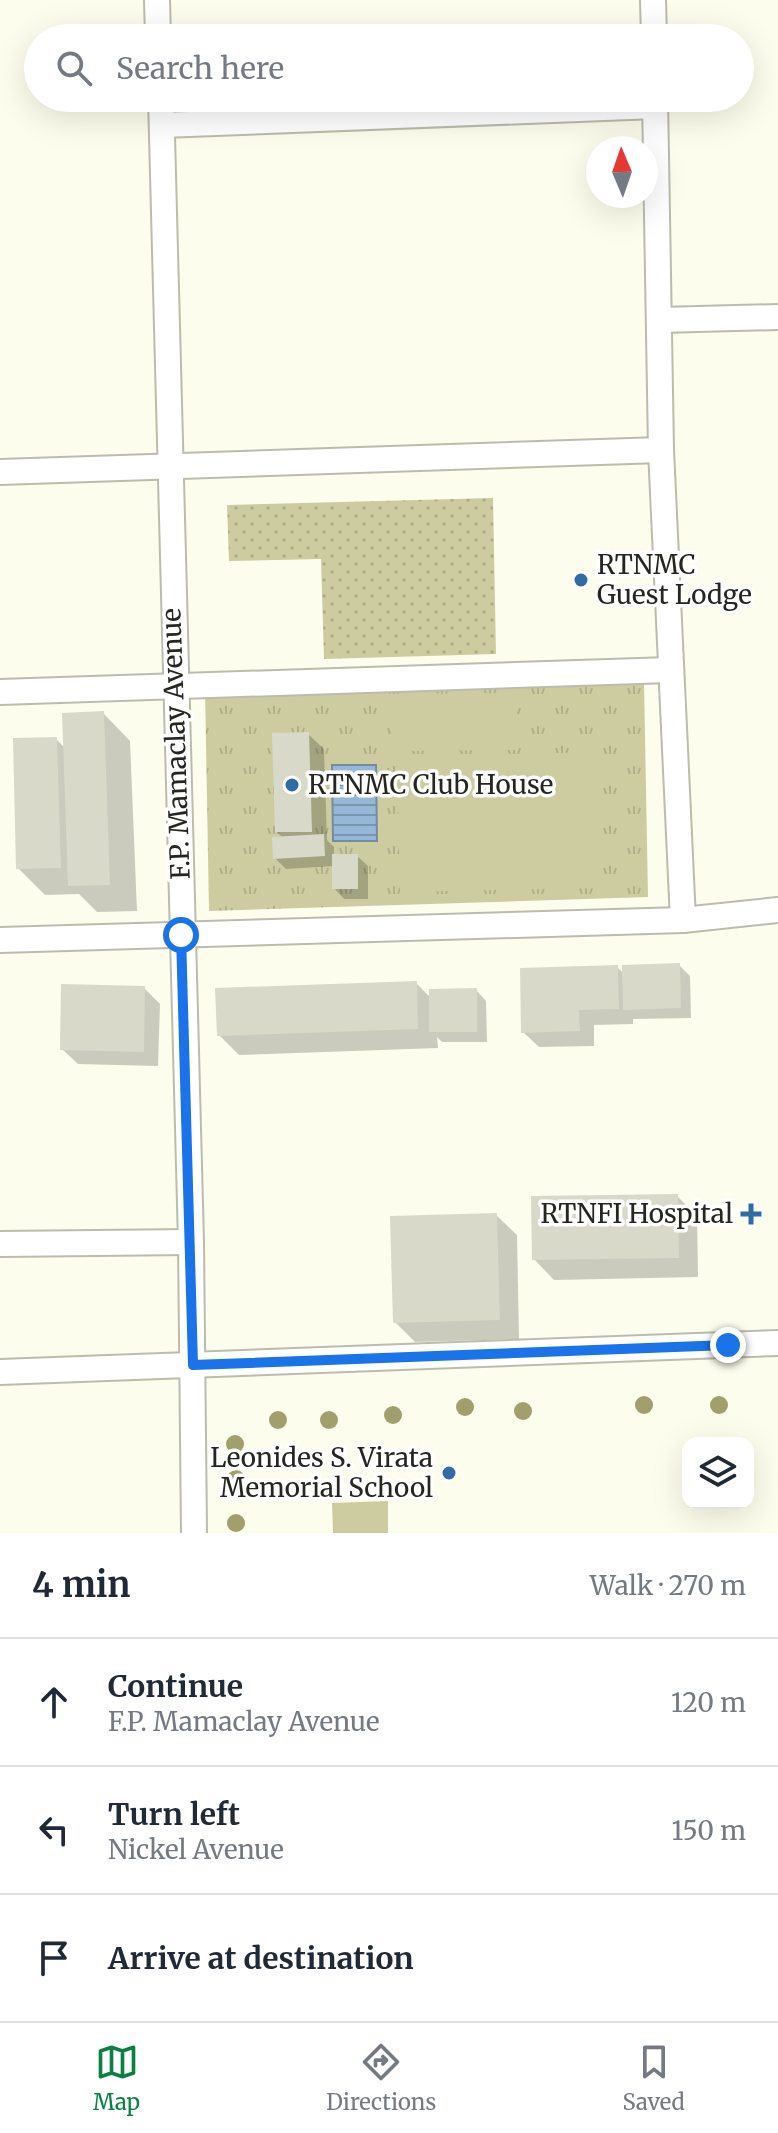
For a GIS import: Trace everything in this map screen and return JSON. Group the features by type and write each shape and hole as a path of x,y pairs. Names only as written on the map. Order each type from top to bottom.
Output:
{"street":[{"path":"157,0 158,24"},
{"path":"653,0 654,24"},
{"name":"F.P. Mamaclay Avenue","path":"162,112 174,685 191,1242 194,1533"},
{"path":"162,125 441,112"},
{"path":"656,112 661,450 683,920"},
{"path":"660,320 778,317"},
{"path":"0,472 169,469 661,450"},
{"path":"0,692 670,670"},
{"path":"0,940 683,920 778,910"},
{"path":"0,1244 191,1242"},
{"path":"0,1372 778,1343"}],"green space":[{"path":"493,498 496,654 324,659 321,559 229,561 227,505"},
{"path":"644,681 648,897 209,911 205,688"},
{"path":"516,693 516,750 393,751 393,694"},
{"path":"600,752 602,888 400,892 397,757"},
{"path":"388,1501 388,1533 333,1533 332,1503"}],"water":[{"path":"332,765 376,765 377,841 333,841"}],"building":[{"path":"104,711 110,885 68,886 62,713"},
{"path":"309,732 312,832 275,832 272,733"},
{"path":"57,737 61,868 16,869 13,738"},
{"path":"324,834 325,856 273,859 272,837"},
{"path":"332,854 358,854 358,889 332,889"},
{"path":"680,963 681,1008 623,1010 622,965"},
{"path":"618,965 619,1009 579,1010 580,1031 521,1033 520,968"},
{"path":"417,981 418,1029 217,1036 215,988"},
{"path":"61,984 145,986 144,1052 60,1050"},
{"path":"477,988 477,1032 429,1032 429,989"},
{"path":"678,1194 679,1258 532,1260 531,1196"},
{"path":"497,1213 500,1320 393,1323 390,1216"}],"place":[{"name":"RTNMC Guest Lodge","path":"581,580"},
{"name":"RTNMC Club House","path":"292,785"},
{"name":"RTNFI Hospital","path":"751,1214"},
{"name":"Leonides S. Virata Memorial School","path":"449,1473"}],"route":[{"path":"181,935 193,1365 728,1345"}]}
